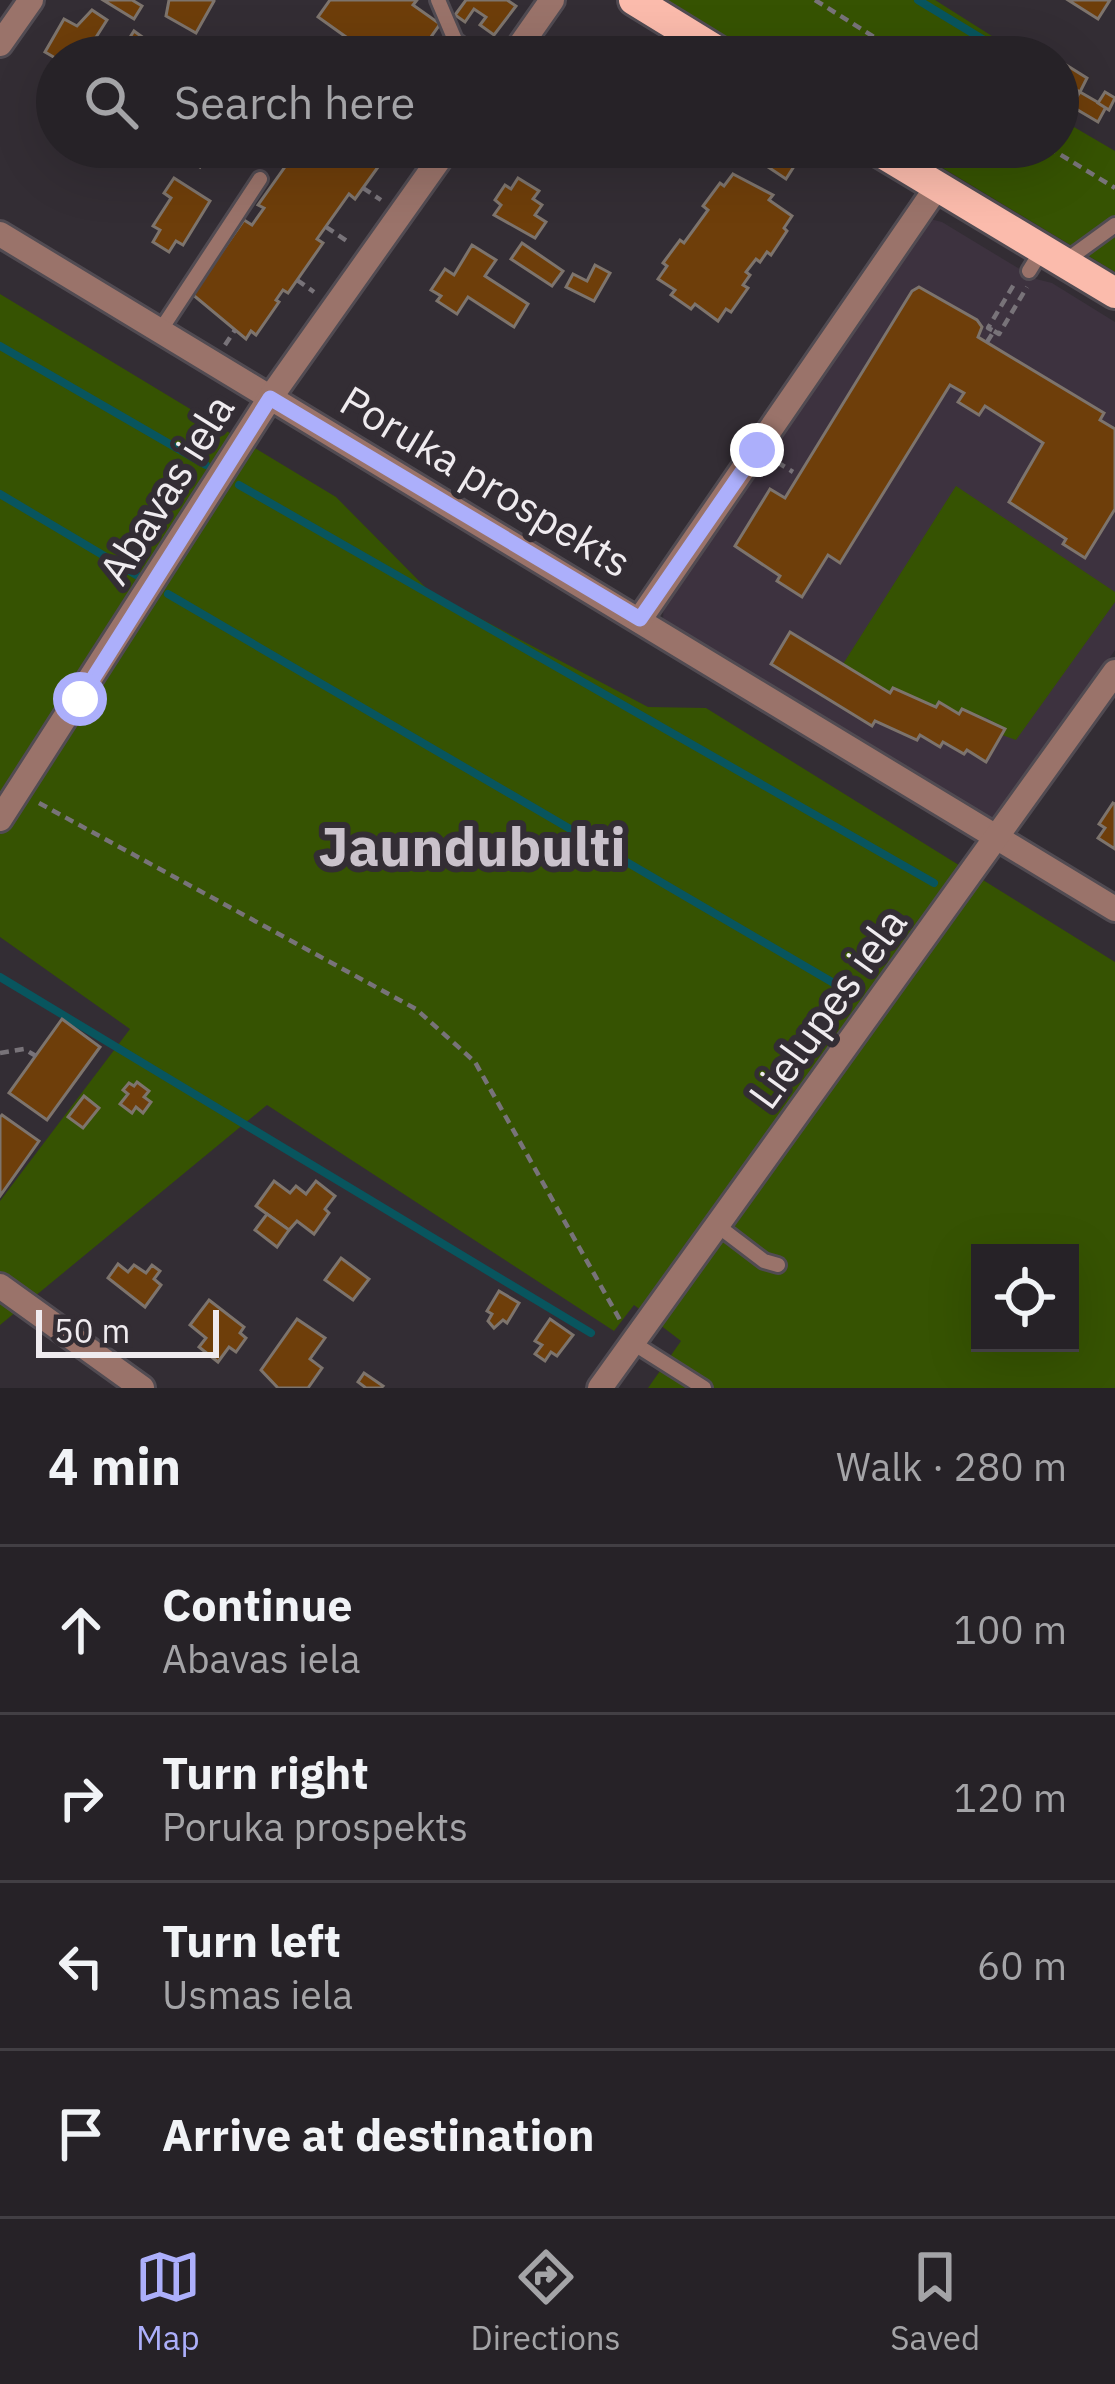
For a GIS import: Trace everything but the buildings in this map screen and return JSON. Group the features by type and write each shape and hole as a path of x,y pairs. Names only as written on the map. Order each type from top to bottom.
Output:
{"main road":[{"path":"634,0 693,36"},
{"path":"906,168 1045,261 1115,292"}],"street":[{"path":"0,44 31,0"},
{"path":"527,36 552,0"},
{"name":"Abavas iela","path":"0,819 270,398 433,168"},
{"path":"640,619 937,187"},
{"name":"Poruka prospekts","path":"0,234 1115,909"},
{"name":"Lielupes iela","path":"600,1388 1115,672"},
{"path":"0,1286 142,1388"}],"lane":[{"path":"435,6 453,36"},
{"path":"160,331 260,178"},
{"path":"1045,261 1115,225"},
{"path":"718,1226 764,1262 778,1265"},
{"path":"633,1343 704,1388"}],"path":[{"path":"815,0 872,36"},
{"path":"1079,166 1115,188"},
{"path":"363,188 386,203"},
{"path":"326,227 354,247"},
{"path":"1045,261 999,334 988,328 1020,274 1045,261"},
{"path":"297,280 319,296"},
{"path":"987,342 994,331"},
{"path":"18,792 416,1009 475,1062 633,1343"},
{"path":"0,1054 24,1049 36,1057"}],"shaded area":[{"path":"926,218 942,222 1115,322 1115,650 1000,817 985,820 663,620 664,594"}],"green space":[{"path":"665,0 935,0 992,36 725,36"},
{"path":"1079,130 1115,151 1115,272 943,168 1079,168"},
{"path":"0,294 336,497 430,592 648,707 706,708 1115,962 1115,1388 648,1388 681,1341 634,1305 614,1331 267,1105 0,1325 0,1201 130,1029 0,937"},
{"path":"956,486 1115,592 1115,602 1016,740 1002,735 1005,729 985,717 982,721 962,710 959,714 939,703 936,707 894,688 890,693 843,664"}],"waterway":[{"path":"918,0 977,36"},
{"path":"0,346 206,465"},
{"path":"239,485 934,883"},
{"path":"0,494 138,576"},
{"path":"168,594 849,992"},
{"path":"0,977 591,1333"}],"district":[{"name":"Jaundubulti","path":"472,846"}],"route":[{"path":"80,699 270,398 640,619 757,450"}]}
